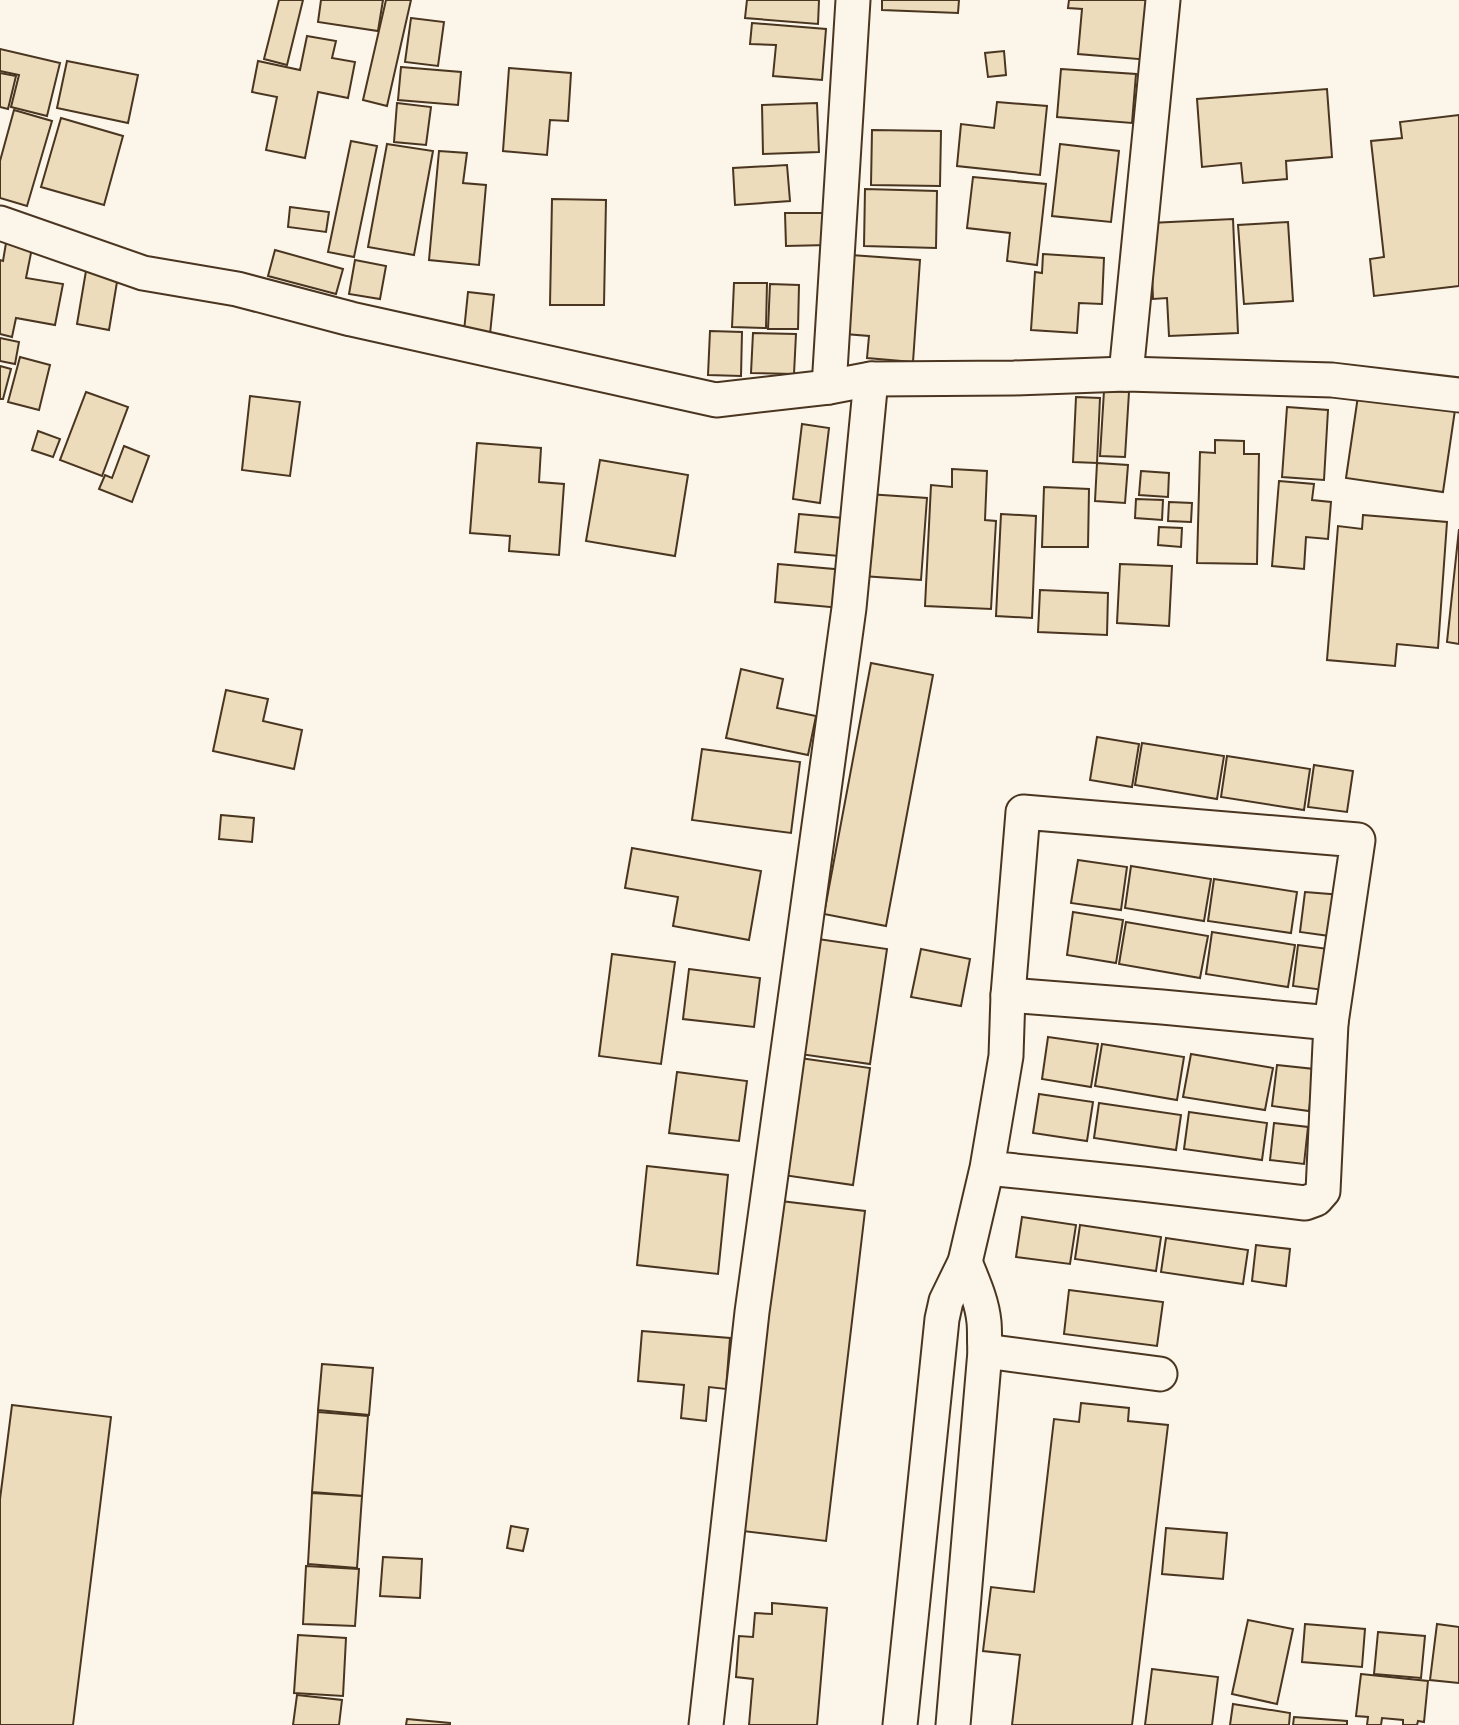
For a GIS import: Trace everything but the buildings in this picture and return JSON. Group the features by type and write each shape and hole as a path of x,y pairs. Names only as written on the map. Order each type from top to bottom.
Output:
{"street":[{"path":"829,387 853,0"},
{"path":"1126,374 1163,0"},
{"path":"0,223 143,273 237,289 351,319 716,400 829,387 871,379 1014,379 1126,374 1332,380 1459,395"},
{"path":"706,1725 752,1312 849,608 871,379"},
{"path":"900,1725 942,1319 946,1301 965,1262 987,1168 1006,1056 1008,995 1023,813 1358,840 1331,1023 1323,1191 1316,1199 1305,1203 987,1168"},
{"path":"1008,995 1331,1023"},
{"path":"953,1725 985,1351 981,1306 965,1262"},
{"path":"985,1351 1160,1374"}]}
